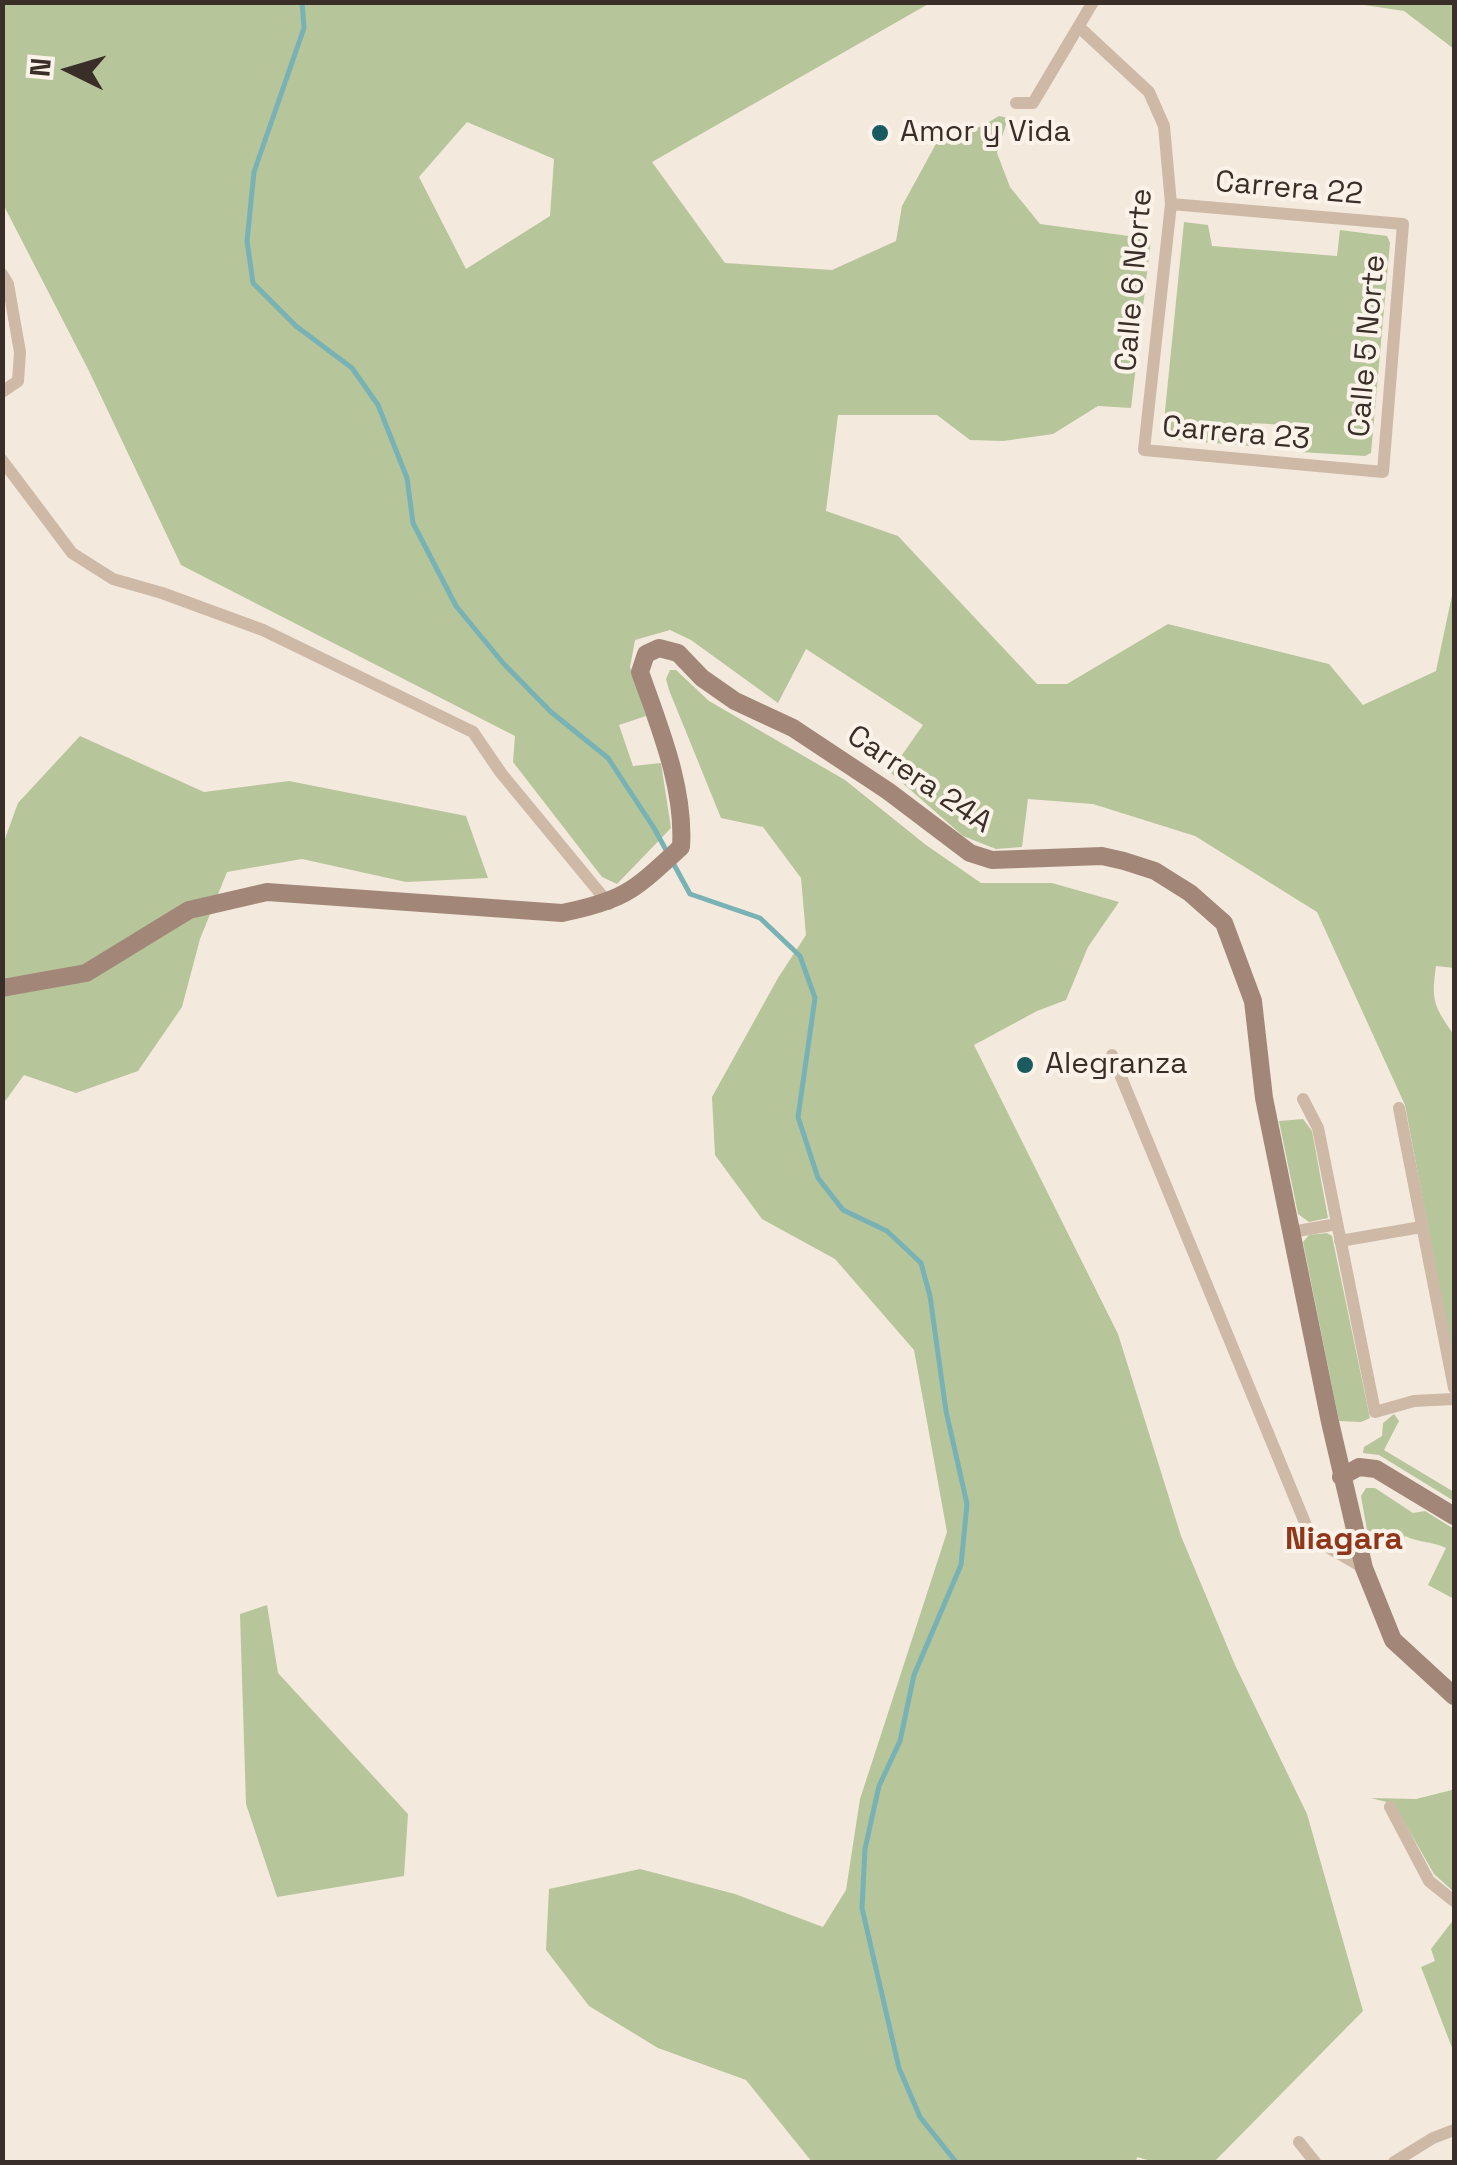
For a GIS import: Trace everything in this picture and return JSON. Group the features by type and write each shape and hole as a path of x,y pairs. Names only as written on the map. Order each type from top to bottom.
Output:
{"street":[{"path":"1016,102 1032,102 1094,2"},
{"name":"Calle 6 Norte","path":"1079,27 1149,92 1164,126 1172,204 1144,450"},
{"name":"Carrera 22","path":"1172,204 1403,224"},
{"name":"Calle 5 Norte","path":"1383,472 1403,224"},
{"path":"2,274 8,284 20,352 18,380 2,392"},
{"name":"Carrera 23","path":"1144,450 1383,472"},
{"path":"2,460 72,554 113,579 162,592 263,630 473,732 501,774 608,904 562,913 267,892 189,910 86,973 2,988"},
{"name":"Carrera 24A","path":"608,904 636,889 681,847 683,817 640,672 646,654 659,648 678,652 702,678 735,701 793,728 888,790 970,853 992,860 1016,861 1102,856 1155,871 1190,893 1224,923 1248,983 1264,1098 1341,1477 1364,1568 1393,1640 1454,1696"},
{"path":"1112,1055 1308,1530 1364,1568"},
{"path":"1302,1098 1318,1128 1375,1412 1414,1401 1454,1399"},
{"path":"1398,1108 1454,1388"},
{"path":"1292,1232 1337,1224"},
{"path":"1340,1241 1421,1227"},
{"path":"1341,1477 1359,1466 1376,1469 1454,1516"},
{"path":"1390,1807 1429,1881 1454,1900"},
{"path":"1394,2162 1454,2130"},
{"path":"1299,2142 1315,2162"}],"green space":[{"path":"3,3 930,3 652,162 725,263 832,270 896,241 902,206 937,142 999,116 1008,118 997,153 1010,187 1040,224 1151,239 1131,408 1098,406 1053,434 1003,441 970,440 937,415 838,415 826,511 898,536 1037,684 1067,684 1168,624 1329,664 1363,705 1436,671 1454,586 1454,968 1436,966 1434,996 1454,1035 1454,1365 1405,1105 1317,912 1195,836 1093,804 1028,799 1022,847 996,849 963,836 890,772 923,725 806,649 778,703 691,640 670,630 635,640 630,667 646,716 619,725 633,766 661,763 671,828 617,884 602,877 513,762 515,736 181,565 88,369 3,204","holes":["467,122 554,159 550,216 466,269 419,177"]},
{"path":"1351,3 1454,3 1454,49 1404,11"},
{"path":"1184,222 1208,225 1212,246 1337,256 1340,230 1387,236 1390,243 1371,453 1365,456 1300,452 1302,426 1252,423 1250,446 1166,439 1163,431"},
{"path":"670,670 676,670 709,701 845,780 981,883 1052,883 1119,902 1088,947 1066,1000 974,1045 1118,1334 1181,1536 1235,1665 1307,1814 1363,2011 1214,2162 1155,2162 1137,2157 1136,2162 812,2162 746,2080 658,2048 589,2006 546,1950 549,1889 640,1869 735,1894 823,1927 846,1890 860,1799 947,1532 914,1350 835,1259 762,1219 715,1155 712,1097 806,935 801,878 763,827 721,818 669,690 666,679"},
{"path":"80,736 204,792 289,781 466,816 488,878 406,882 302,859 227,872 200,939 182,1007 138,1071 76,1093 24,1075 3,1104 2,847 18,803"},
{"path":"1303,1119 1312,1131 1328,1218 1309,1222 1298,1214 1279,1121"},
{"path":"1309,1235 1332,1236 1370,1418 1361,1422 1339,1421 1303,1242"},
{"path":"1394,1414 1399,1421 1384,1450 1454,1492 1454,1501 1379,1455 1363,1453 1364,1447 1382,1436 1383,1423"},
{"path":"1366,1488 1375,1488 1413,1513 1425,1511 1454,1529 1454,1599 1428,1585 1446,1548 1405,1536 1403,1540 1383,1528 1374,1541 1367,1530 1361,1496"},
{"path":"267,1605 278,1673 408,1814 404,1876 277,1897 246,1804 240,1614"},
{"path":"1452,1790 1454,1892 1434,1874 1394,1804 1371,1798 1416,1799"},
{"path":"1454,1919 1454,2053 1421,1967 1435,1961 1431,1949"}],"waterway":[{"path":"302,2 304,28 254,172 247,241 253,283 296,326 352,368 378,405 407,478 413,523 456,606 503,663 551,712 608,758 654,828 690,894 760,918 800,956 815,998 798,1117 818,1178 843,1210 887,1231 921,1263 930,1296 946,1411 967,1504 961,1565 914,1675 900,1741 879,1786 865,1849 862,1908 899,2068 920,2117 956,2162"}],"place":[{"name":"Amor y Vida","path":"880,133"},
{"name":"Alegranza","path":"1025,1065"}],"district":[{"name":"Niagara","path":"1344,1540"}]}
